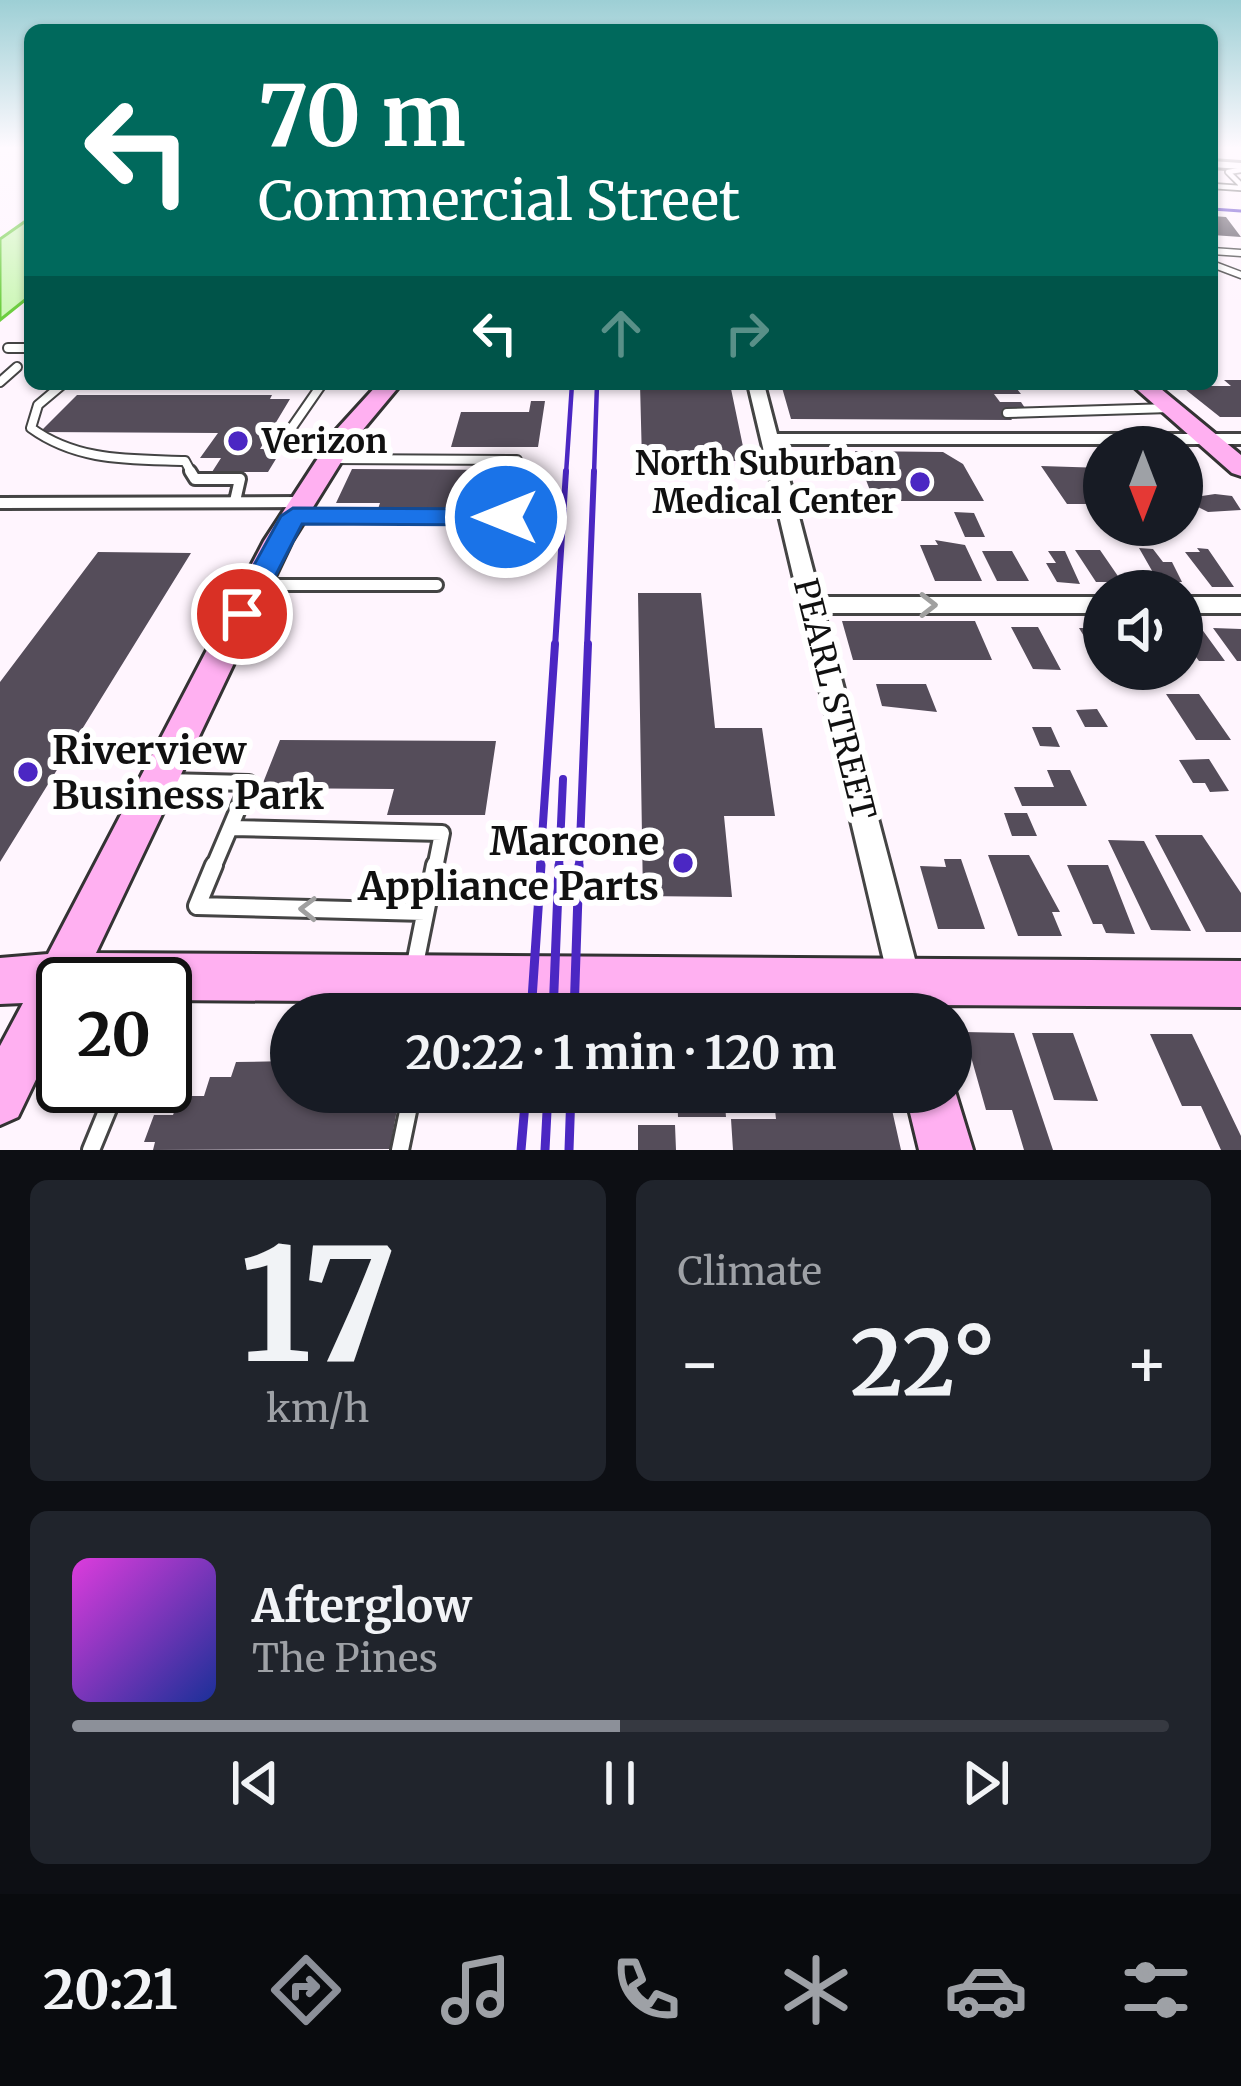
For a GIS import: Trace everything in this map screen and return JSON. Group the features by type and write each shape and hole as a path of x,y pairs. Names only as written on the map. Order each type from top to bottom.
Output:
{"main road":[{"path":"71,957 340,418 362,390"},
{"path":"308,490 385,390"},
{"path":"1149,390 1241,468"},
{"path":"0,981 36,978"},
{"path":"192,981 563,993"},
{"path":"972,995 1241,984"},
{"path":"0,1099 36,1028"},
{"path":"937,1113 946,1150"}],"street":[{"name":"PEARL STREET","path":"758,390 908,993"},
{"path":"770,439 1241,440"},
{"path":"812,605 1083,605"},
{"path":"1203,605 1241,605"}],"lane":[{"path":"8,348 24,348"},
{"path":"0,382 17,367"},
{"path":"56,390 38,405 31,428 51,446 92,456 185,460 195,479 240,479 235,501"},
{"path":"286,436 318,390"},
{"path":"1007,413 1170,408"},
{"path":"0,503 235,501 308,490 517,460 506,517 308,490"},
{"path":"256,585 437,586"},
{"path":"158,781 249,783 196,907 425,912"},
{"path":"230,828 442,833 425,912 424,991"},
{"path":"91,1150 106,1113"},
{"path":"400,1150 408,1113"}],"shaded area":[{"path":"24,222 24,301 0,320 0,239"}],"building":[{"path":"1218,216 1226,217 1241,237 1218,235"},
{"path":"1224,380 1241,380 1241,417 1220,417 1186,390 1218,390 1218,386 1231,386"},
{"path":"640,390 731,390 746,461 642,461"},
{"path":"783,390 1018,390 1021,394 994,394 1000,402 1021,402 1025,408 1004,408 1012,420 791,419"},
{"name":"Verizon","path":"77,395 272,395 270,399 290,399 260,449 282,449 268,472 212,472 221,458 200,458 218,433 40,432"},
{"path":"531,401 545,401 538,447 451,447 461,412 529,412"},
{"name":"North Suburban Medical Center","path":"855,451 943,452 963,464 984,501 874,501"},
{"path":"1041,466 1083,467 1083,504 1067,504"},
{"path":"352,469 503,470 499,487 508,487 502,511 377,512 380,503 336,503"},
{"path":"1203,496 1232,496 1241,510 1208,512 1203,510"},
{"path":"954,512 974,513 985,537 965,537"},
{"path":"935,540 965,545 982,581 935,581 920,545 938,545"},
{"path":"1139,548 1153,549 1176,570 1152,570"},
{"path":"1197,548 1208,549 1234,587 1212,587 1185,552 1200,552"},
{"path":"1075,550 1100,550 1114,570 1088,570"},
{"path":"982,551 1012,551 1029,581 997,581"},
{"path":"1048,551 1065,551 1080,584 1057,582 1046,563 1056,563"},
{"name":"Riverview Business Park","path":"98,552 191,553 0,862 0,682"},
{"path":"638,593 701,593 715,728 762,728 775,816 724,816 732,897 643,896"},
{"path":"842,621 975,621 992,660 853,660"},
{"path":"1011,627 1038,627 1061,670 1033,669"},
{"path":"1213,628 1241,629 1241,661 1237,661"},
{"path":"1203,631 1225,661 1203,661"},
{"path":"876,684 926,684 937,712 882,706"},
{"path":"1166,694 1199,694 1231,740 1196,740"},
{"path":"1097,709 1108,727 1085,727 1076,710"},
{"path":"1032,727 1051,727 1060,747 1040,746"},
{"path":"280,740 496,741 485,815 387,815 394,789 261,788"},
{"path":"1209,759 1229,791 1210,792 1205,783 1193,783 1179,760"},
{"path":"1047,770 1070,770 1087,806 1022,806 1014,787 1054,787"},
{"path":"1004,813 1027,813 1037,836 1012,836"},
{"path":"1155,835 1202,835 1241,893 1241,932 1206,932"},
{"path":"1108,840 1144,841 1191,931 1151,930"},
{"path":"988,855 1029,855 1060,912 1052,912 1062,936 1018,936"},
{"path":"944,859 961,859 985,929 938,929 920,866 946,867"},
{"path":"1067,865 1108,865 1135,934 1106,933 1102,924 1093,924"},
{"path":"972,1032 1014,1033 1053,1150 1024,1150 1012,1110 986,1110 972,1060"},
{"path":"1032,1033 1073,1033 1098,1101 1054,1100"},
{"path":"1150,1034 1192,1034 1241,1136 1241,1150 1221,1150 1201,1106 1182,1106"},
{"path":"270,1061 270,1113 396,1113 390,1149 153,1150 155,1142 144,1142 154,1115 192,1113 192,1096 204,1096 210,1077 231,1077 236,1062"},
{"path":"678,1113 726,1113 726,1117 678,1117"},
{"path":"775,1113 893,1113 901,1150 733,1150 731,1119 776,1119"},
{"path":"638,1125 675,1125 676,1150 638,1150"}],"railway":[{"path":"1218,209 1241,211"},
{"path":"566,474 572,390"},
{"path":"594,474 597,390"},
{"path":"555,647 566,471"},
{"path":"587,647 594,471"},
{"path":"540,868 555,644"},
{"path":"579,868 588,644"},
{"path":"559,868 563,779"},
{"path":"532,993 541,865"},
{"path":"554,993 559,865"},
{"path":"575,993 579,865"},
{"path":"521,1150 524,1113"},
{"path":"545,1150 547,1113"},
{"path":"569,1150 570,1113"}],"place":[{"name":"Verizon","path":"238,441"},
{"name":"North Suburban Medical Center","path":"920,482"},
{"name":"Riverview Business Park","path":"28,772"},
{"name":"Marcone Appliance Parts","path":"683,863"}],"route":[{"path":"242,614 293,516 506,517"}]}
